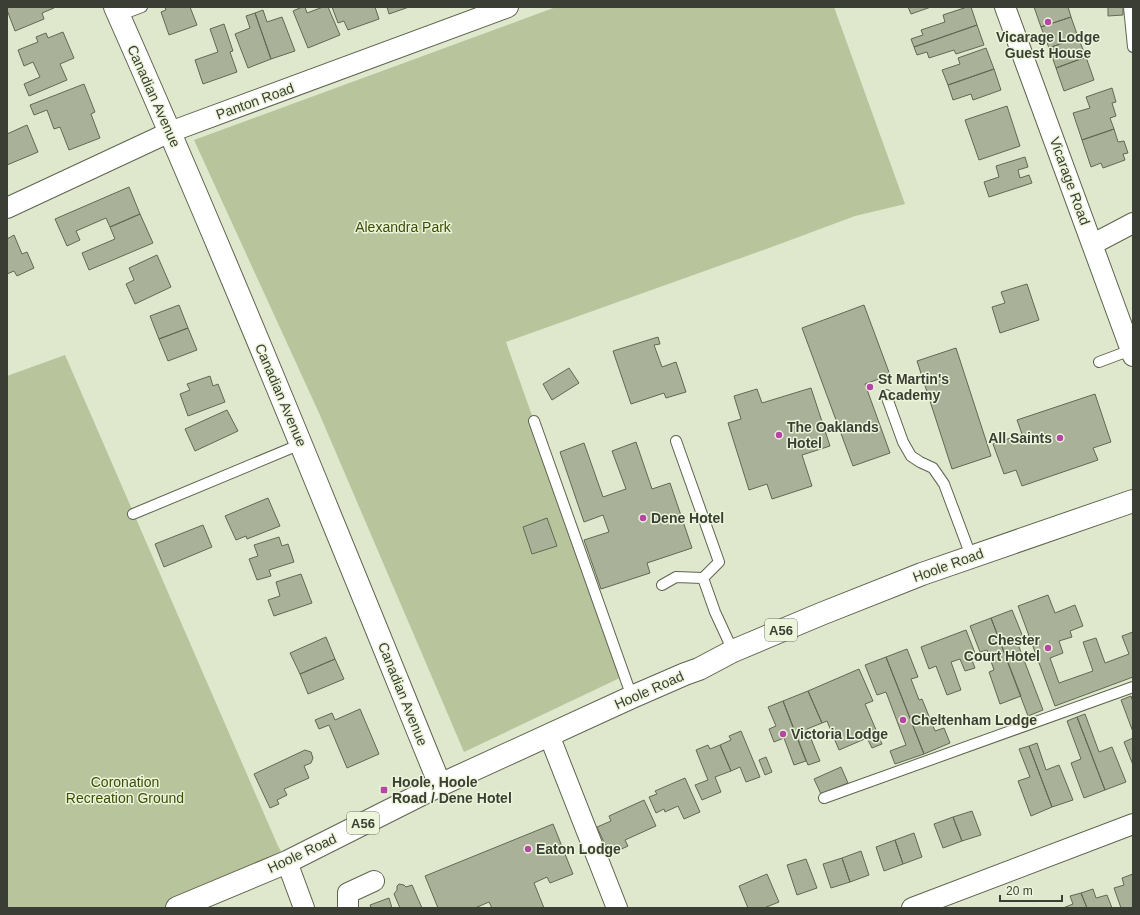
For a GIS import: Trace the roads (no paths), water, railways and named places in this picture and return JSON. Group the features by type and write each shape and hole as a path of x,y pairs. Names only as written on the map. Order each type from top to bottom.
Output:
{"main road":[{"name":"Canadian Avenue","path":"117,11 170,132 301,444 440,785"},
{"name":"Hoole Road","path":"177,908 287,862 440,785 632,697 699,669 733,651 922,574 1133,501"}],"street":[{"name":"Panton Road","path":"7,208 170,132 508,7"},
{"name":"Vicarage Road","path":"1005,7 1132,353"},
{"path":"1093,244 1133,223"},
{"path":"549,735 617,908"},
{"path":"912,908 1133,824"},
{"path":"287,862 304,908"},
{"path":"348,908 348,893 374,881"}],"lane":[{"path":"117,11 142,7"},
{"path":"1129,7 1133,48"},
{"path":"1099,362 1132,353"},
{"path":"886,395 902,442 912,456 920,462 933,468 944,484 972,556"},
{"path":"534,422 632,697"},
{"path":"662,585 676,577 703,578 719,562 676,441"},
{"path":"134,514 301,444"},
{"path":"703,578 715,612 733,651"},
{"path":"824,798 1133,687"}],"place":[{"name":"Vicarage Lodge Guest House","path":"1048,22"},
{"name":"St Martin's Academy","path":"870,387"},
{"name":"The Oaklands Hotel","path":"779,435"},
{"name":"All Saints","path":"1060,438"},
{"name":"Dene Hotel","path":"643,518"},
{"name":"Chester Court Hotel","path":"1048,648"},
{"name":"Cheltenham Lodge","path":"903,720"},
{"name":"Victoria Lodge","path":"783,734"},
{"name":"Hoole, Hoole Road / Dene Hotel","path":"384,790"},
{"name":"Eaton Lodge","path":"528,849"}],"park label":[{"name":"Alexandra Park","path":"403,227"},
{"name":"Coronation Recreation Ground","path":"125,790"}]}
